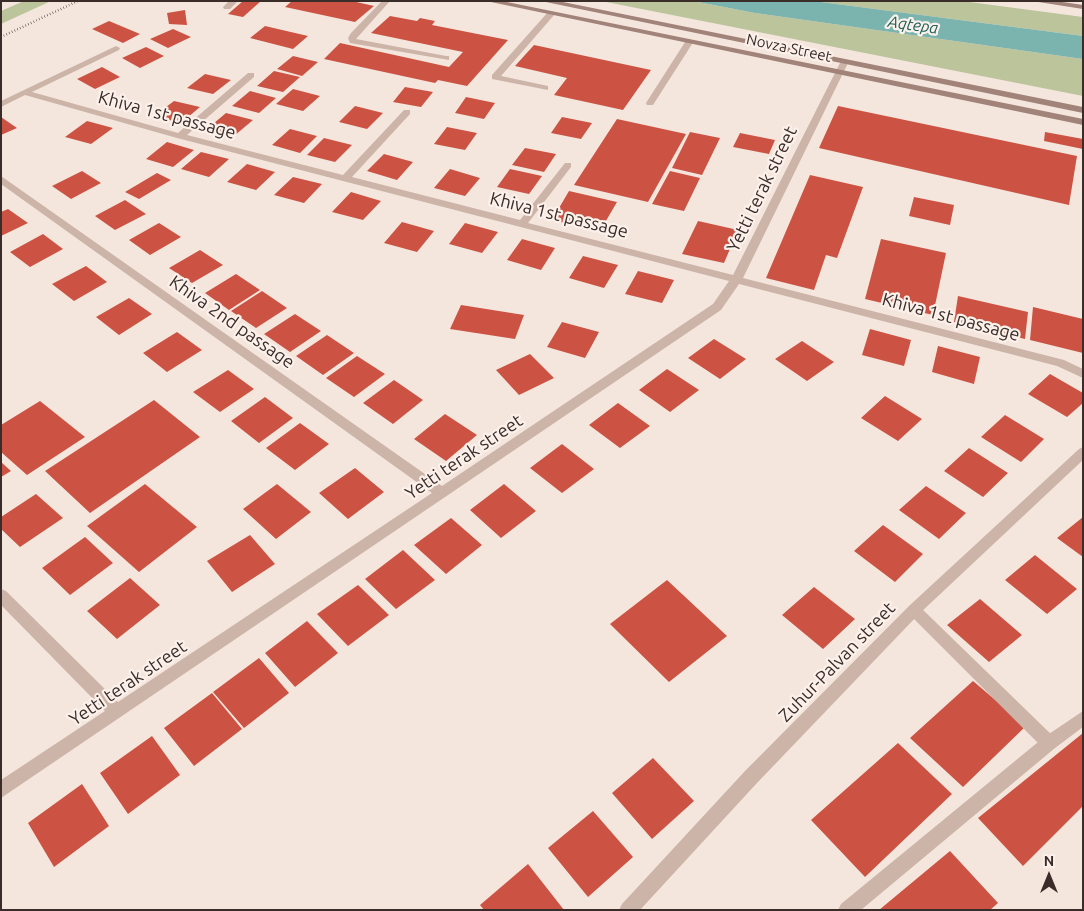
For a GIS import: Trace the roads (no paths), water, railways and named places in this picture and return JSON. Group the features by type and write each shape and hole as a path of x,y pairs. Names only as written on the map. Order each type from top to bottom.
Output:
{"main road":[{"name":"Novza Street","path":"490,1 690,41 1083,110"},
{"name":"Novza Street","path":"546,1 1083,122"},
{"path":"1036,1 1083,7"}],"street":[{"path":"227,7 234,1"},
{"path":"386,1 354,35 353,41 446,58"},
{"path":"545,88 494,77 551,14"},
{"path":"650,103 690,41"},
{"path":"1,104 116,48"},
{"name":"Yetti terak street","path":"1,790 717,308 738,278 842,68"},
{"path":"180,136 251,75"},
{"name":"Khiva 1st passage","path":"26,92 180,136 738,278 1060,363 1083,374"},
{"path":"346,178 407,112"},
{"path":"523,223 568,165"},
{"name":"Khiva 2nd passage","path":"1,179 442,493"},
{"name":"Zuhur-Palvan street","path":"628,910 751,777 914,610 1083,452"},
{"path":"1,595 116,711"},
{"path":"914,610 1049,743"},
{"path":"847,910 1049,743 1083,718"}],"water":[{"name":"Aqtepa","path":"693,1 813,1 1083,36 1083,59 755,13"}],"railway":[{"path":"1,37 78,1"}]}
